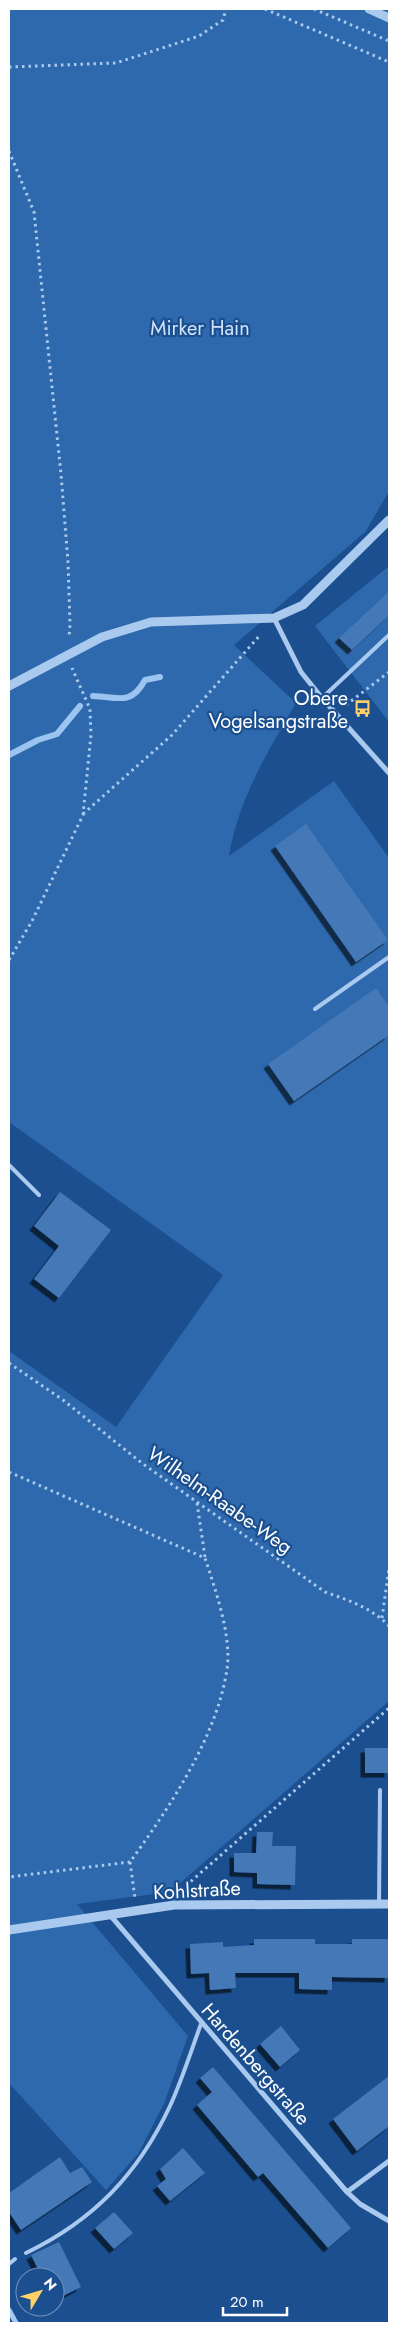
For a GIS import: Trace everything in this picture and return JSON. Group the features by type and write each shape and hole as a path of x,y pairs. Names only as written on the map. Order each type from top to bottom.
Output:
{"street":[{"path":"369,9 385,14"},
{"path":"9,686 102,637 151,622 274,618 303,605 389,520"},
{"path":"274,618 301,672 389,773"},
{"name":"Kohlstraße","path":"9,1930 174,1905 389,1904"},
{"name":"Hardenbergstraße","path":"110,1915 201,2024 347,2192 360,2204 389,2221"},
{"path":"347,2192 389,2161"},
{"path":"9,2310 16,2323"}],"lane":[{"path":"322,698 389,635"},
{"path":"315,1009 389,956"},
{"path":"9,1165 39,1195"},
{"path":"379,1904 380,1790"},
{"path":"26,2253 57,2238 85,2218 111,2193 142,2157 170,2106 201,2024"},
{"path":"9,2264 15,2259"}],"path":[{"path":"9,67 116,63 199,36 223,20 226,9"},
{"path":"264,9 389,62"},
{"path":"314,9 389,41"},
{"path":"9,151 34,212 61,474 68,562 70,625 66,655 90,709 91,735 83,815 32,921 9,960"},
{"path":"83,815 172,735 274,618"},
{"path":"336,712 389,672"},
{"name":"Wilhelm-Raabe-Weg","path":"9,1362 63,1400 143,1464 325,1592 356,1603 382,1618 389,1626"},
{"path":"9,1472 205,1558"},
{"path":"136,1912 130,1862 169,1808 203,1743 218,1702 227,1668 225,1632 216,1591 205,1558 196,1502"},
{"path":"382,1618 389,1568"},
{"path":"174,1905 179,1892 194,1878 389,1708"},
{"path":"9,1877 130,1862"}],"green space":[{"name":"Mirker Hain","path":"9,9 389,9 389,491 366,531 234,645 296,703 255,776 239,815 229,856 334,781 389,858 389,1701 170,1892 77,1904 188,2036 164,2104 138,2154 106,2190 9,2083 9,1351 116,1427 223,1275 9,1122"},
{"path":"389,566 389,722 315,626"}],"building":[{"path":"389,591 389,615 352,650 339,638"},
{"path":"306,824 388,940 356,962 275,846"},
{"path":"376,988 389,1007 389,1035 294,1101 268,1064"},
{"path":"60,1192 111,1230 59,1298 34,1279 59,1246 34,1226"},
{"path":"365,1748 389,1748 389,1773 365,1773"},
{"path":"257,1832 273,1832 272,1846 296,1846 295,1885 257,1884 257,1873 234,1872 234,1853 256,1853"},
{"path":"254,1939 315,1939 315,1944 352,1944 352,1939 389,1939 389,1978 332,1977 332,1990 299,1989 299,1973 235,1973 236,1988 210,1990 209,1973 191,1974 190,1944 223,1942 223,1947 254,1945"},
{"path":"281,2026 300,2050 280,2067 260,2044"},
{"path":"213,2067 351,2228 328,2248 263,2173 258,2177 197,2105 212,2092 200,2078"},
{"path":"389,2076 389,2126 357,2151 333,2119"},
{"path":"183,2148 205,2173 170,2201 157,2186 166,2179 160,2169"},
{"path":"60,2157 70,2173 82,2167 92,2182 21,2230 9,2212 9,2193"},
{"path":"114,2212 133,2233 114,2249 95,2228"},
{"path":"59,2242 81,2287 65,2295 65,2267 37,2267 31,2255"}],"waterway":[{"path":"93,696 129,697 140,688 145,680 160,677"},
{"path":"9,755 38,740 57,734 80,706"}],"place":[{"name":"Obere Vogelsangstraße","path":"362,709"}]}
